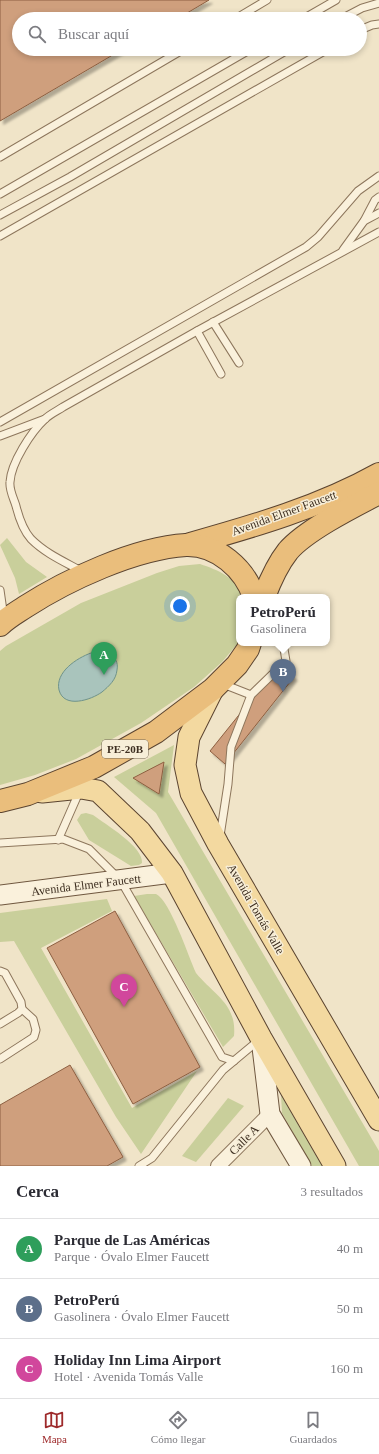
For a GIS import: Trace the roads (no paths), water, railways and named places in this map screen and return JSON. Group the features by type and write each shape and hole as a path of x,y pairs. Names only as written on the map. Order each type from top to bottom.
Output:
{"highway":[{"name":"Avenida Elmer Faucett","path":"2,623 44,595 86,574 119,561 152,551 186,545 244,529 335,496 379,474"},
{"name":"Avenida Elmer Faucett","path":"271,587 289,551 304,536 379,493"},
{"path":"186,545 204,548 221,555 235,565 246,579 253,594"},
{"name":"PE-20B","path":"2,801 28,794 94,767 156,732 216,685 237,665 249,646"}],"main road":[{"name":"Avenida Tomás Valle","path":"216,685 190,737 185,765 191,793 218,844 379,1120"},
{"path":"28,794 81,788 98,791 140,831 172,873 261,1038 335,1166"},
{"name":"Avenida Elmer Faucett","path":"0,896 172,873"},
{"path":"261,1038 270,1114 300,1166"}],"street":[{"name":"Calle A","path":"218,1166 270,1114"}],"lane":[{"path":"247,12 267,0"},
{"path":"315,12 336,0"},
{"path":"354,12 379,3"},
{"path":"367,27 379,24"},
{"path":"0,157 172,56"},
{"path":"0,194 239,56"},
{"path":"0,215 77,173 277,56"},
{"path":"0,236 316,56"},
{"path":"0,422 306,247 318,237 358,190 379,176"},
{"path":"342,252 364,221 374,200 379,197"},
{"path":"364,221 379,212"},
{"path":"0,436 46,418 213,322 379,232"},
{"path":"213,322 239,363"},
{"path":"197,331 221,374"},
{"path":"46,418 33,432 22,449 14,466 9,483 20,521 26,533 50,555 86,574"},
{"path":"0,590 3,607 2,623"},
{"path":"218,844 228,784 230,747 251,696 286,661 284,646"},
{"path":"216,685 251,696"},
{"path":"58,840 81,788"},
{"path":"0,843 63,840 89,849 121,880 222,1056 234,1061"},
{"path":"0,971 5,973 22,1002 22,1009 18,1014 0,1024"},
{"path":"0,1059 34,1037 36,1030 33,1019 22,1009"},
{"path":"139,1166 152,1158 223,1070 261,1038"}],"water":[{"path":"91,653 110,655 116,660 117,665 114,680 102,692 91,698 78,701 66,699 62,696 59,690 60,677 74,662"}],"place":[{"name":"Parque de Las Américas","path":"104,675"},
{"name":"PetroPerú","path":"283,692"},
{"name":"Holiday Inn Lima Airport","path":"124,1007"}]}
